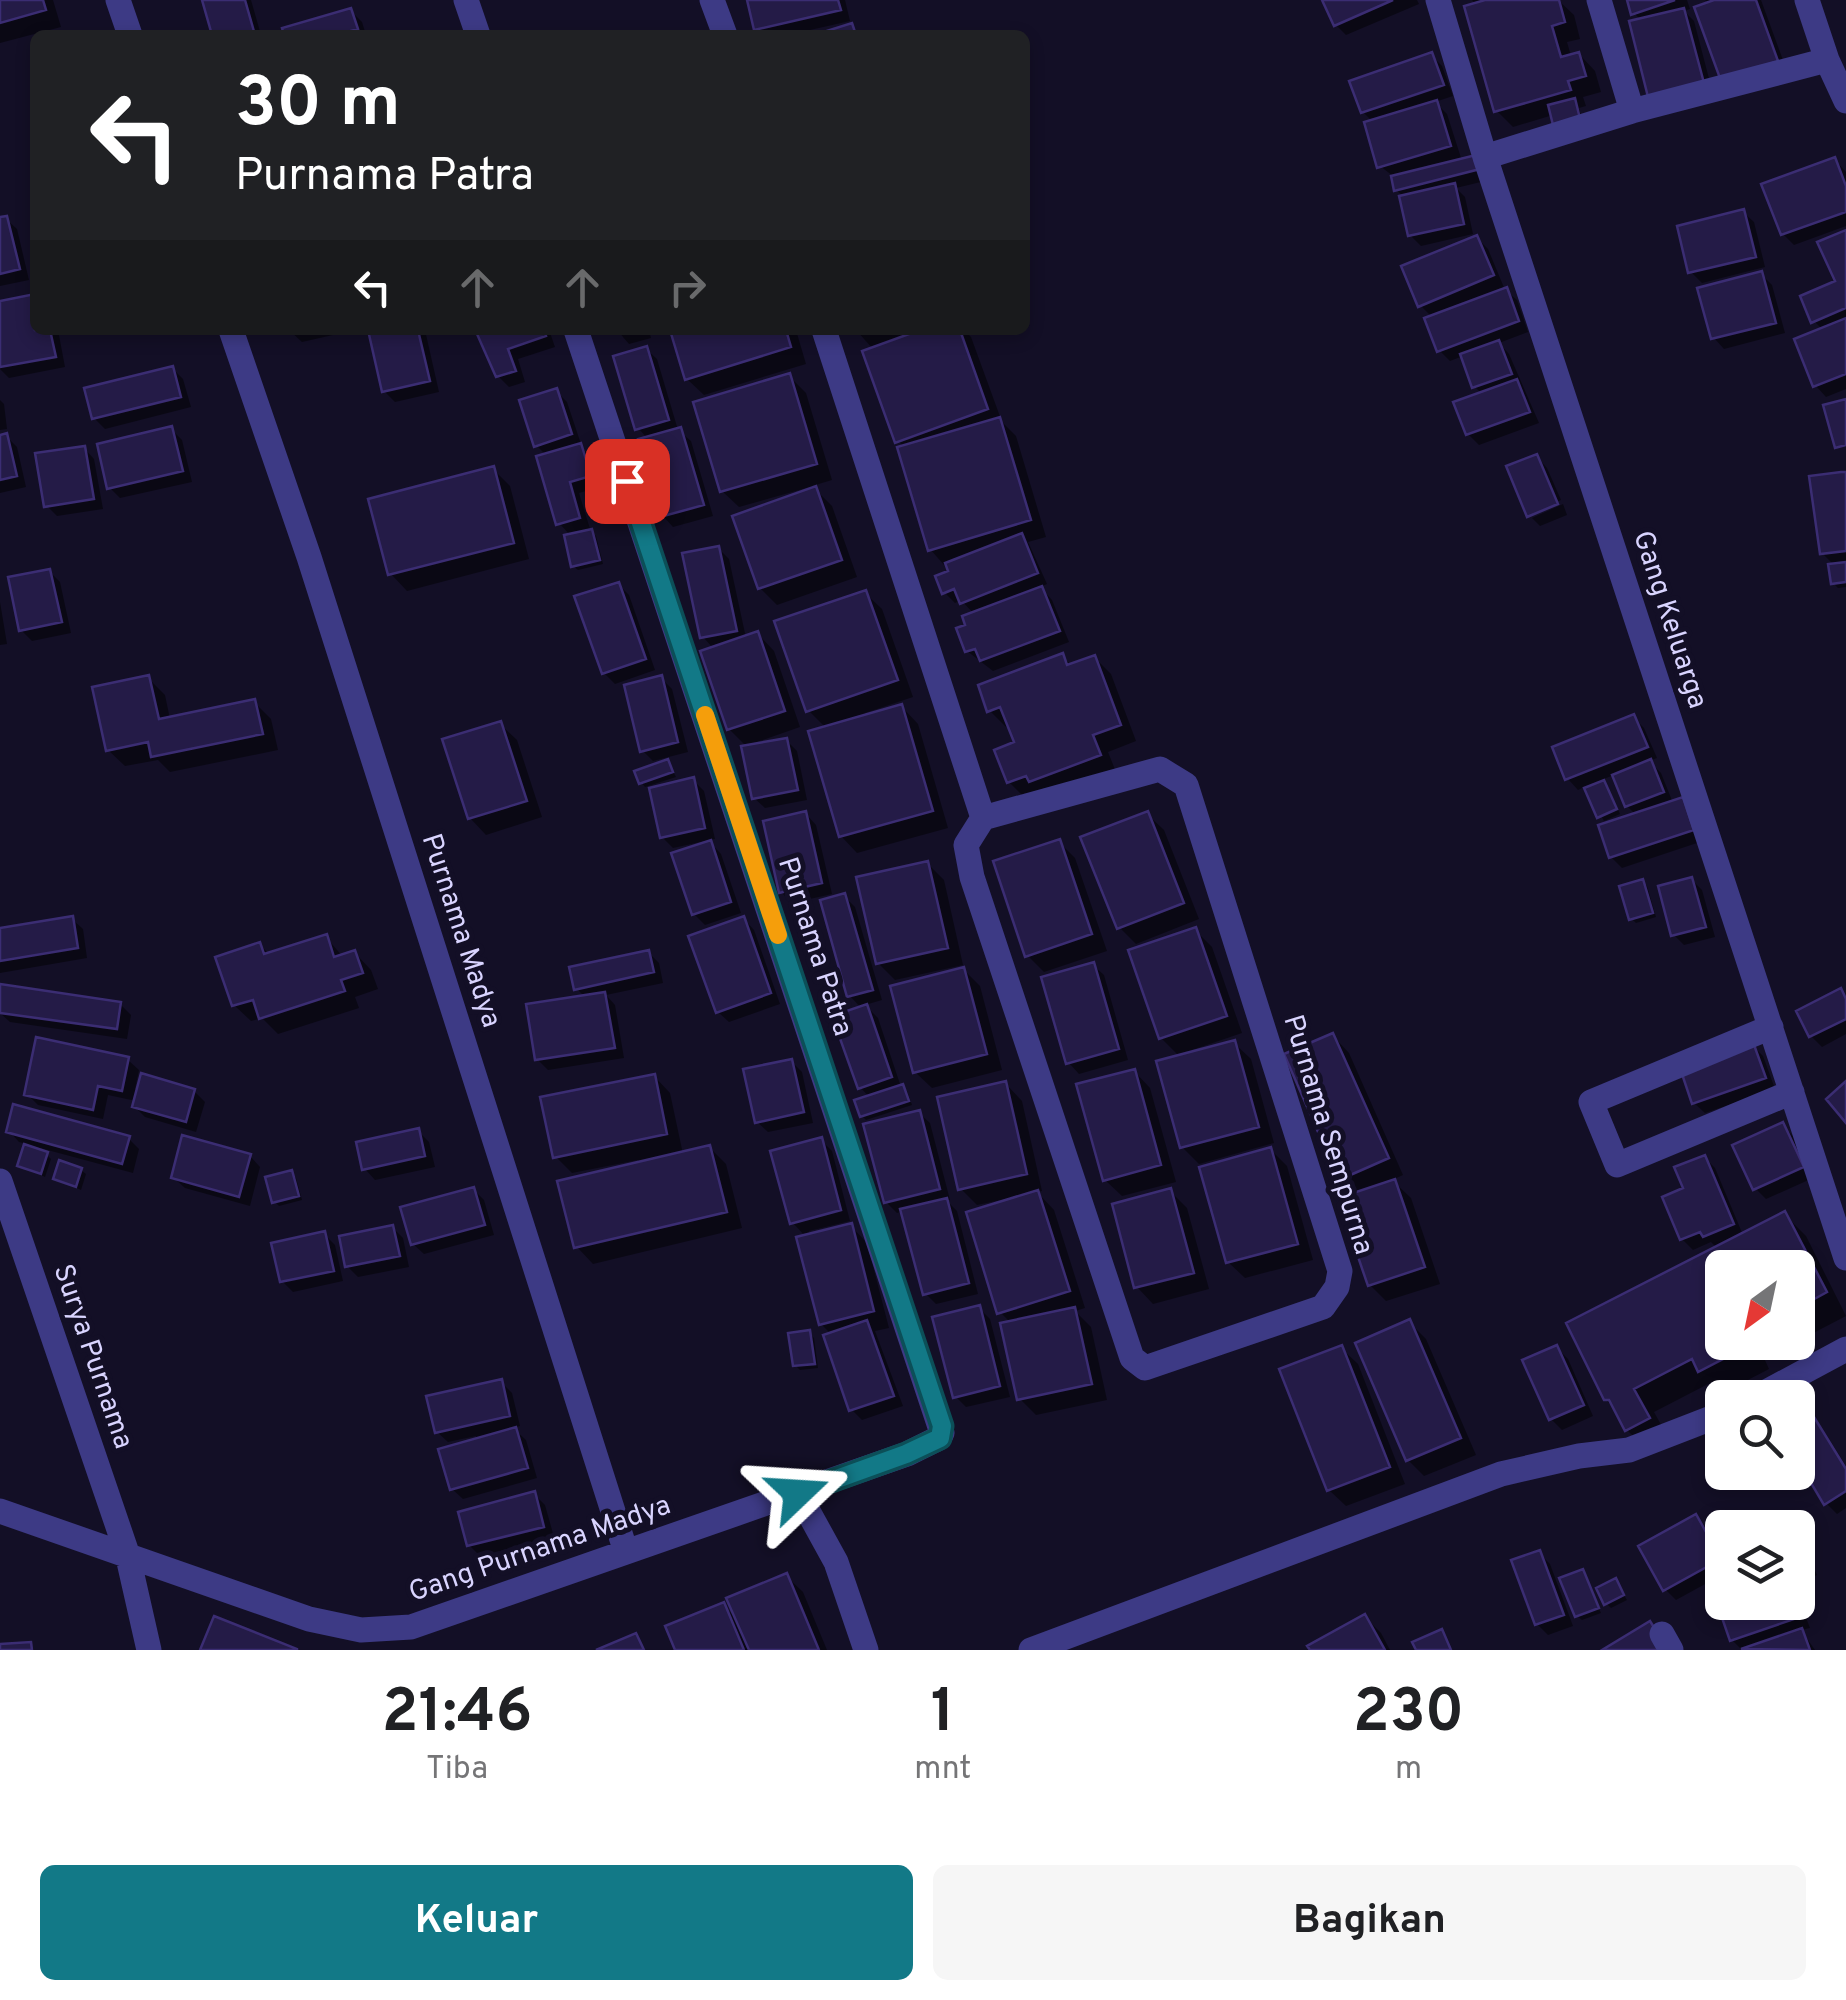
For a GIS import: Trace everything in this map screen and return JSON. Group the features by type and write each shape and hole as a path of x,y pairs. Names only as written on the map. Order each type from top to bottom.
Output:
{"street":[{"path":"118,0 128,30"},
{"path":"466,0 476,30"},
{"path":"712,0 722,30"},
{"name":"Gang Keluarga","path":"1438,0 1485,157 1846,1258"},
{"path":"1600,0 1632,110"},
{"path":"1807,0 1846,101"},
{"path":"1485,157 1632,110 1827,60"},
{"name":"Purnama Madya","path":"233,335 309,557 626,1552"},
{"name":"Purnama Patra","path":"578,335 942,1426 940,1438 906,1454 798,1493"},
{"path":"826,335 984,818"},
{"name":"Purnama Sempurna","path":"1160,769 1186,784 1340,1271 1337,1287 1323,1307 1151,1368 1132,1358 972,877 966,845 984,818 1160,769"},
{"path":"1771,1027 1591,1102 1617,1165 1792,1092"},
{"name":"Surya Purnama","path":"0,1181 128,1553 149,1650"},
{"path":"1789,1380 1846,1350"},
{"path":"1031,1650 1502,1474 1578,1456 1629,1450 1705,1421"},
{"path":"798,1493 836,1562 866,1650"},
{"name":"Gang Purnama Madya","path":"0,1511 308,1619 361,1630 411,1627 798,1493"}],"building":[{"path":"0,0 43,0 46,10 0,23"},
{"path":"202,0 245,0 254,30 211,30"},
{"path":"747,0 838,0 841,10 754,30"},
{"path":"1322,0 1393,0 1334,26"},
{"path":"1485,0 1559,0 1565,22 1552,26 1561,57 1579,52 1586,76 1568,81 1571,90 1494,112 1464,6"},
{"path":"1627,0 1675,0 1631,15"},
{"path":"1714,0 1756,0 1778,61 1721,81 1694,7"},
{"path":"351,8 358,29 283,30"},
{"path":"1684,8 1704,83 1648,97 1629,21"},
{"path":"852,23 854,30 830,30"},
{"path":"1432,52 1444,85 1361,113 1349,81"},
{"path":"1575,98 1581,123 1554,129 1548,105"},
{"path":"1437,100 1451,146 1377,168 1364,122"},
{"path":"1476,155 1480,169 1394,191 1391,176"},
{"path":"1835,157 1846,186 1846,212 1781,235 1761,184"},
{"path":"1455,183 1464,224 1408,236 1399,196"},
{"path":"1744,209 1756,257 1688,273 1677,226"},
{"path":"7,216 20,269 0,274 0,217"},
{"path":"1846,230 1846,308 1811,323 1800,296 1835,281 1817,242"},
{"path":"1477,235 1494,275 1418,307 1401,266"},
{"path":"1762,271 1776,323 1711,339 1697,288"},
{"path":"1507,287 1519,321 1437,352 1424,318"},
{"path":"30,295 30,335 51,335 56,357 0,367 0,301"},
{"path":"1846,318 1846,374 1813,387 1794,339"},
{"path":"369,335 419,335 430,381 382,392"},
{"path":"477,335 546,335 508,349 516,371 496,377"},
{"path":"672,335 787,335 791,347 685,380"},
{"path":"906,335 962,335 988,409 895,443 862,351"},
{"path":"1499,340 1512,374 1472,388 1460,354"},
{"path":"647,346 669,420 635,430 613,356"},
{"path":"173,366 181,397 92,419 84,388"},
{"path":"790,373 817,464 720,492 693,402"},
{"path":"1517,379 1530,412 1466,435 1453,402"},
{"path":"557,388 572,434 534,447 519,400"},
{"path":"1846,399 1846,445 1835,448 1823,405"},
{"path":"1000,417 1031,520 928,551 897,447"},
{"path":"172,426 183,471 107,489 97,444"},
{"path":"681,427 704,505 660,517 638,439"},
{"path":"7,433 17,476 0,480 0,435"},
{"path":"581,443 591,476 570,482 580,518 556,525 536,456"},
{"path":"85,446 94,499 44,507 35,453"},
{"path":"1537,454 1558,504 1527,517 1506,466"},
{"path":"494,466 514,543 388,575 368,499"},
{"path":"1846,472 1846,551 1820,554 1809,476"},
{"path":"816,486 842,560 758,589 732,516"},
{"path":"592,529 600,560 571,567 564,535"},
{"path":"1022,533 1038,573 960,604 954,589 942,594 935,576 948,571 945,563"},
{"path":"719,546 737,631 700,638 682,553"},
{"path":"1846,562 1846,582 1831,584 1828,564"},
{"path":"50,569 62,622 19,631 8,577"},
{"path":"619,582 646,659 602,674 574,596"},
{"path":"1042,586 1060,631 980,661 975,649 965,652 956,628 965,625 962,616"},
{"path":"866,590 898,680 806,712 774,621"},
{"path":"758,631 785,711 727,730 700,651"},
{"path":"1063,653 1067,665 1095,655 1121,725 1093,735 1101,755 1029,782 1026,776 1007,783 994,750 1014,742 1000,707 987,712 978,685"},
{"path":"149,675 159,719 255,699 263,734 151,757 148,742 106,751 92,687"},
{"path":"662,675 678,742 640,752 624,685"},
{"path":"902,704 933,811 839,837 808,731"},
{"path":"1634,714 1648,747 1565,780 1552,747"},
{"path":"501,721 527,801 468,819 442,739"},
{"path":"787,738 798,790 752,799 741,746"},
{"path":"668,759 673,772 639,784 634,771"},
{"path":"1651,759 1664,792 1625,807 1612,775"},
{"path":"694,777 705,828 660,838 649,788"},
{"path":"1604,780 1617,809 1597,818 1584,788"},
{"path":"1683,797 1694,830 1609,858 1598,825"},
{"path":"806,811 822,883 779,893 763,821"},
{"path":"1148,811 1184,903 1117,929 1080,837"},
{"path":"1060,839 1092,934 1025,957 993,861"},
{"path":"711,840 731,902 692,915 671,853"},
{"path":"928,861 948,948 876,964 856,877"},
{"path":"1692,877 1706,927 1671,936 1658,886"},
{"path":"1643,879 1653,913 1629,920 1619,886"},
{"path":"845,893 873,990 847,997 820,900"},
{"path":"73,916 78,948 0,961 0,928"},
{"path":"744,916 771,993 716,1013 688,936"},
{"path":"1196,927 1227,1016 1159,1039 1128,950"},
{"path":"327,934 334,957 355,950 363,973 341,980 345,991 259,1019 253,1000 232,1006 215,957 260,942 264,954"},
{"path":"649,950 654,972 574,990 569,967"},
{"path":"1094,962 1119,1049 1066,1064 1041,977"},
{"path":"964,967 987,1054 913,1073 890,986"},
{"path":"0,984 121,1002 117,1029 0,1013"},
{"path":"1841,988 1846,999 1846,1019 1809,1037 1796,1011"},
{"path":"605,992 615,1048 535,1060 526,1004"},
{"path":"867,1004 892,1077 858,1089 832,1016"},
{"path":"1333,1033 1389,1158 1339,1180 1284,1054"},
{"path":"36,1037 129,1057 122,1091 98,1086 93,1110 24,1095"},
{"path":"1235,1040 1259,1127 1180,1148 1156,1061"},
{"path":"1753,1042 1766,1078 1692,1104 1680,1068"},
{"path":"792,1059 804,1112 755,1123 743,1069"},
{"path":"1135,1069 1161,1165 1103,1181 1076,1084"},
{"path":"141,1073 195,1089 186,1122 132,1107"},
{"path":"655,1074 667,1134 553,1158 540,1097"},
{"path":"1006,1081 1027,1174 958,1190 937,1097"},
{"path":"1846,1081 1846,1123 1826,1099"},
{"path":"903,1084 909,1101 860,1117 854,1100"},
{"path":"13,1104 130,1136 122,1164 6,1132"},
{"path":"920,1110 940,1189 884,1203 863,1124"},
{"path":"1783,1122 1804,1167 1753,1190 1732,1145"},
{"path":"419,1128 425,1156 362,1170 356,1142"},
{"path":"182,1135 251,1154 239,1197 171,1178"},
{"path":"822,1137 841,1210 790,1224 770,1151"},
{"path":"24,1144 48,1152 41,1174 17,1166"},
{"path":"710,1145 727,1212 574,1248 557,1181"},
{"path":"1271,1147 1298,1244 1226,1263 1199,1167"},
{"path":"1705,1155 1734,1224 1703,1237 1700,1232 1680,1240 1662,1197 1683,1188 1674,1167"},
{"path":"59,1160 82,1168 76,1187 53,1179"},
{"path":"292,1170 299,1196 272,1203 265,1177"},
{"path":"1395,1179 1425,1267 1368,1286 1338,1198"},
{"path":"474,1187 485,1225 411,1245 400,1207"},
{"path":"1171,1188 1194,1273 1134,1288 1112,1204"},
{"path":"1038,1190 1070,1291 997,1314 966,1212"},
{"path":"947,1198 969,1283 923,1295 900,1209"},
{"path":"1785,1211 1805,1250 1709,1250"},
{"path":"852,1223 874,1311 819,1325 796,1237"},
{"path":"393,1225 400,1256 345,1267 339,1236"},
{"path":"325,1231 334,1271 280,1282 271,1243"},
{"path":"1705,1252 1705,1360 1721,1360 1698,1372 1692,1359 1634,1389 1650,1418 1625,1431 1609,1400 1604,1400 1566,1323"},
{"path":"1815,1269 1827,1292 1815,1299"},
{"path":"980,1305 1000,1386 953,1398 932,1317"},
{"path":"1075,1307 1092,1384 1017,1400 1000,1323"},
{"path":"1410,1319 1461,1438 1406,1461 1355,1343"},
{"path":"867,1320 894,1396 849,1411 823,1335"},
{"path":"810,1330 815,1364 793,1366 788,1333"},
{"path":"1342,1345 1390,1467 1327,1491 1279,1369"},
{"path":"1557,1345 1584,1405 1549,1420 1522,1360"},
{"path":"502,1379 510,1416 435,1433 426,1396"},
{"path":"1815,1419 1846,1469 1846,1491 1824,1505 1815,1490"},
{"path":"516,1427 528,1468 450,1490 438,1449"},
{"path":"535,1491 544,1527 467,1546 458,1512"},
{"path":"1696,1514 1705,1530 1705,1568 1663,1591 1638,1546"},
{"path":"1540,1550 1564,1615 1535,1625 1511,1560"},
{"path":"1583,1569 1599,1608 1575,1617 1559,1578"},
{"path":"787,1573 819,1650 749,1650 726,1598"},
{"path":"1616,1578 1624,1595 1604,1605 1596,1588"},
{"path":"724,1602 744,1650 675,1650 665,1626"},
{"path":"1365,1614 1385,1650 1310,1650 1307,1646"},
{"path":"214,1616 297,1649 297,1650 200,1650"},
{"path":"1723,1620 1791,1620 1730,1641"},
{"path":"1650,1621 1668,1650 1602,1650"},
{"path":"1802,1628 1810,1650 1741,1649"},
{"path":"1442,1629 1451,1650 1416,1650 1412,1642"},
{"path":"636,1633 644,1650 596,1650"},
{"path":"31,1642 32,1650 0,1650 0,1644"}],"slow traffic":[{"path":"705,715 778,935"}],"route":[{"path":"627,481 942,1426 940,1438 906,1454 798,1493"}]}
